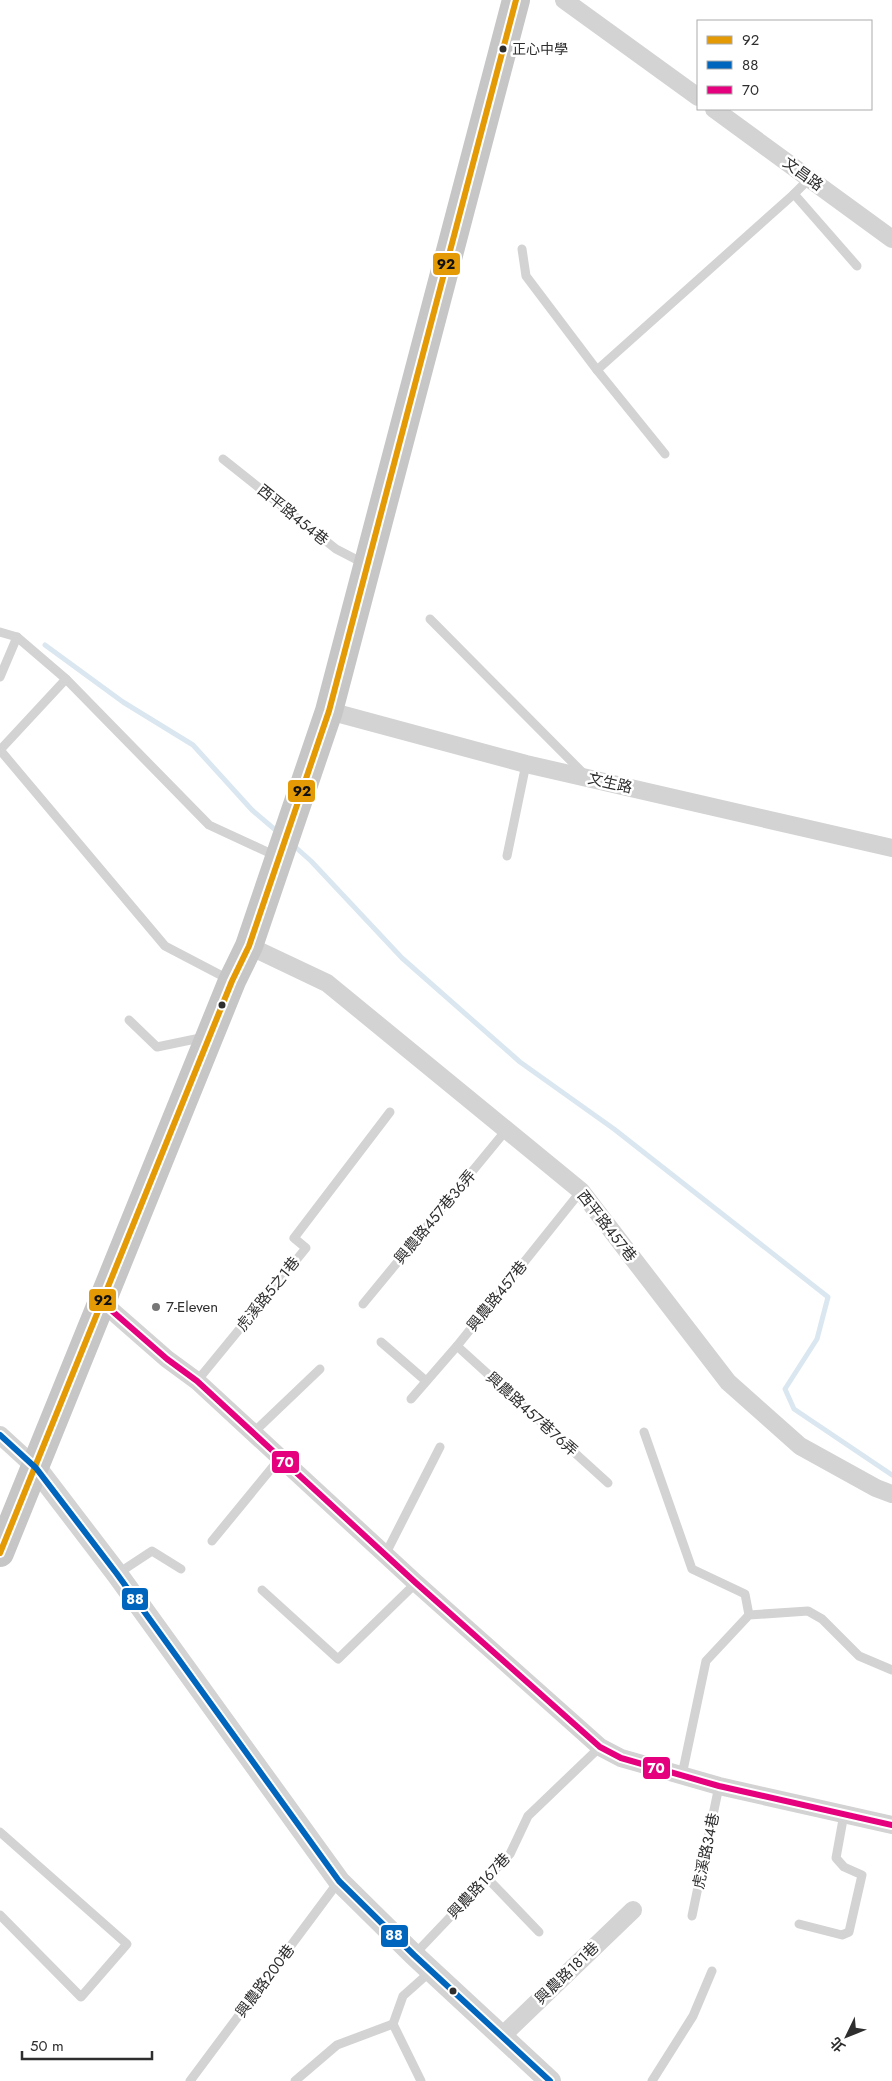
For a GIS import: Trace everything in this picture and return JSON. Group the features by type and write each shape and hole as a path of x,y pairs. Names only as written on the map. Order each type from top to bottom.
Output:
{"main road":[{"path":"0,1553 103,1303 232,980 250,946 330,711 516,0"}],"street":[{"path":"564,0 697,96"},
{"name":"文昌路","path":"715,110 892,239"},
{"name":"文生路","path":"330,711 526,764 892,848"},
{"name":"西平路457巷","path":"250,946 327,983 507,1129 581,1192 728,1382 800,1446 876,1488 892,1494"},
{"path":"103,1303 167,1359 197,1381 385,1555 600,1747 621,1758 719,1786 892,1825"},
{"path":"0,1435 36,1468 117,1574 339,1881 414,1955 550,2081"},
{"name":"興農路181巷","path":"502,2036 633,1910"}],"lane":[{"path":"597,370 810,178"},
{"path":"794,194 857,266"},
{"path":"522,248 526,276 597,370 665,454"},
{"name":"西平路454巷","path":"223,458 336,549 367,565"},
{"path":"430,619 589,778"},
{"path":"0,632 17,637 66,678 209,825 280,858"},
{"path":"0,677 17,637"},
{"path":"66,678 0,750 165,946 232,980"},
{"path":"507,856 526,764"},
{"path":"129,1020 156,1048 210,1036"},
{"name":"虎溪路5之1巷","path":"197,1381 306,1248 294,1238 390,1112"},
{"name":"興農路457巷36弄","path":"363,1304 507,1129"},
{"name":"興農路457巷","path":"411,1399 457,1346 581,1192"},
{"path":"380,1342 426,1381"},
{"name":"興農路457巷76弄","path":"457,1346 608,1483"},
{"path":"253,1433 320,1369"},
{"path":"644,1432 692,1569 745,1594 749,1615"},
{"path":"385,1555 440,1447"},
{"path":"212,1541 280,1458"},
{"path":"117,1574 152,1550 181,1569"},
{"path":"262,1590 338,1659 416,1583"},
{"path":"682,1774 706,1661 749,1615 808,1611 822,1619 858,1656 892,1670"},
{"name":"興農路167巷","path":"414,1955 510,1854 528,1816 600,1747"},
{"name":"虎溪路34巷","path":"692,1916 719,1786"},
{"path":"799,1924 842,1935 849,1932 862,1875 844,1866 836,1858 844,1814"},
{"path":"0,1832 127,1944 81,1997 0,1915"},
{"path":"488,1879 539,1932"},
{"name":"興農路200巷","path":"190,2081 339,1881"},
{"path":"421,2081 393,2024 402,1996 431,1971"},
{"path":"652,2081 692,2016 712,1971"},
{"path":"295,2081 337,2045 393,2024"}],"waterway":[{"path":"45,645 123,702 193,745 252,810 279,833"},
{"path":"293,845 311,861 402,958 520,1062 614,1129 828,1297 817,1339 785,1389 794,1409 892,1475"}],"transit line":[{"name":"92","path":"0,1553 232,981 249,946 329,711 516,0"},
{"name":"70","path":"103,1303 167,1359 197,1381 416,1583 600,1747 621,1758 719,1786 892,1825"},
{"name":"88","path":"0,1435 36,1468 117,1574 339,1881 414,1955 550,2081"}],"place":[{"name":"正心中學","path":"503,49"},
{"name":"7-Eleven","path":"156,1307"}]}
